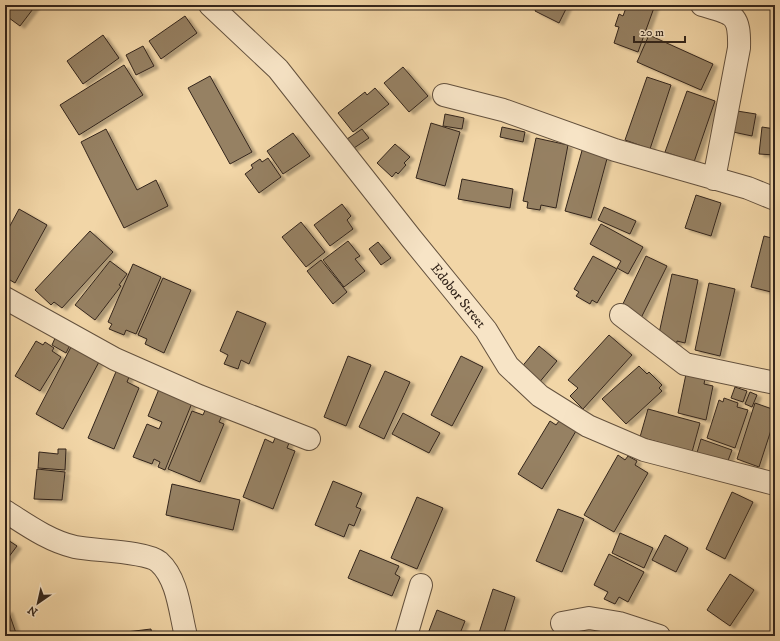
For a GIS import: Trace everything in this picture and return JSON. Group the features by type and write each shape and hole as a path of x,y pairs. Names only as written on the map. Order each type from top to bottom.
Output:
{"street":[{"name":"Edobor Street","path":"210,5 278,69 411,238 486,330 508,366 540,396 588,426 644,450 775,484"},
{"path":"702,5 729,12 740,27 739,48 714,179"},
{"path":"444,95 503,110 614,150 748,188 775,199"},
{"path":"5,298 115,359 199,396 309,439"},
{"path":"621,315 685,364 775,383"},
{"path":"5,510 34,530 74,547 144,556 159,562 168,573 175,590 186,636"},
{"path":"406,636 421,585"},
{"path":"562,623 589,618 619,623 659,636"}],"building":[{"path":"5,5 36,5 20,26 5,15"},
{"path":"538,5 568,5 559,23 535,11"},
{"path":"627,5 655,5 638,52 614,43 619,27 615,26 619,14 623,16"},
{"path":"185,16 197,33 161,59 149,41"},
{"path":"103,35 119,58 83,84 67,61"},
{"path":"649,35 713,64 701,90 637,62"},
{"path":"143,46 154,66 136,75 126,55"},
{"path":"124,65 143,95 79,135 60,105"},
{"path":"403,67 428,96 409,112 384,83"},
{"path":"210,76 252,152 230,164 188,88"},
{"path":"647,77 671,85 650,149 625,140"},
{"path":"375,88 389,104 353,132 338,113 365,92 367,95"},
{"path":"687,91 715,101 694,162 665,152"},
{"path":"737,111 756,114 752,136 733,132"},
{"path":"445,114 464,118 462,129 443,126"},
{"path":"431,123 460,132 445,186 416,178"},
{"path":"502,127 525,132 523,142 500,137"},
{"path":"762,127 775,129 775,155 759,154"},
{"path":"106,129 137,190 156,180 168,206 124,228 81,142"},
{"path":"362,129 369,138 348,152 341,143"},
{"path":"293,133 310,156 283,174 267,151"},
{"path":"536,138 568,145 556,208 541,205 540,210 527,208 528,202 523,201"},
{"path":"395,144 410,157 404,163 406,165 398,174 396,172 392,177 377,163"},
{"path":"583,147 608,155 591,218 565,211"},
{"path":"268,158 281,177 259,193 245,174 253,168 251,165 260,159 262,162"},
{"path":"462,179 513,189 510,208 458,199"},
{"path":"696,195 721,203 711,236 685,228"},
{"path":"342,204 351,216 347,220 353,229 330,246 314,225"},
{"path":"604,207 636,221 630,234 598,220"},
{"path":"19,209 47,225 15,283 5,277 5,235"},
{"path":"301,222 325,252 306,267 282,237"},
{"path":"601,224 643,247 628,274 617,268 621,261 590,244"},
{"path":"90,231 113,252 62,308 54,302 51,305 35,290"},
{"path":"764,236 775,239 775,293 751,287"},
{"path":"348,241 360,256 355,259 365,271 344,287 323,260"},
{"path":"378,242 391,258 381,265 369,249"},
{"path":"593,256 617,269 597,303 592,300 590,304 576,296 579,292 574,289"},
{"path":"646,256 667,266 640,320 620,310"},
{"path":"321,260 347,292 333,304 307,271"},
{"path":"110,261 127,274 119,285 121,286 95,320 75,305"},
{"path":"133,264 161,277 136,334 126,330 124,335 109,329 112,324 108,322"},
{"path":"672,274 698,280 685,343 677,341 676,347 658,338"},
{"path":"163,278 191,290 164,353 145,344 147,339 138,335"},
{"path":"709,283 735,289 720,356 695,350"},
{"path":"237,311 266,323 249,364 241,360 238,369 224,364 228,355 220,351"},
{"path":"609,335 632,355 583,409 570,396 578,388 568,380"},
{"path":"56,336 71,343 66,353 52,345"},
{"path":"36,341 43,345 45,342 54,348 52,351 61,357 40,391 15,376"},
{"path":"539,346 557,361 538,384 520,369"},
{"path":"71,347 99,362 63,429 36,414"},
{"path":"348,356 371,365 346,426 324,417"},
{"path":"461,356 483,367 452,426 431,415"},
{"path":"639,366 647,374 649,372 662,385 659,388 662,391 626,424 602,399"},
{"path":"118,367 131,372 127,382 139,388 114,449 88,438"},
{"path":"385,371 410,382 384,439 359,427"},
{"path":"686,374 705,379 704,384 713,386 706,420 678,413"},
{"path":"735,387 747,391 743,402 731,398"},
{"path":"159,389 192,403 165,470 158,467 160,462 154,459 152,464 133,457 147,424 159,429 162,422 148,416"},
{"path":"750,392 757,395 752,407 745,404"},
{"path":"724,398 738,403 737,407 748,410 735,448 707,438 719,400 723,402"},
{"path":"755,403 775,410 775,418 759,467 737,459"},
{"path":"206,408 223,414 219,422 224,424 200,482 168,469 192,411 203,415"},
{"path":"648,409 700,423 692,452 640,437"},
{"path":"403,413 440,433 429,453 392,434"},
{"path":"550,421 556,425 559,421 576,431 542,489 518,474"},
{"path":"275,438 289,443 287,448 295,451 273,509 243,497 265,439 273,443"},
{"path":"701,439 732,450 726,466 696,456"},
{"path":"58,449 66,449 65,470 38,468 39,452 58,454"},
{"path":"618,455 625,460 628,456 637,461 635,465 648,473 614,532 584,515"},
{"path":"37,469 65,472 62,500 34,499"},
{"path":"333,481 362,493 356,507 361,509 354,526 349,524 344,537 315,525"},
{"path":"172,484 240,500 233,530 166,515"},
{"path":"732,492 753,502 725,559 706,549"},
{"path":"417,497 443,508 417,569 391,558"},
{"path":"558,509 584,519 562,572 536,561"},
{"path":"620,533 653,548 644,568 612,553"},
{"path":"665,535 688,548 676,572 652,560"},
{"path":"5,538 17,546 5,562"},
{"path":"360,550 399,566 395,574 400,577 392,596 348,578"},
{"path":"609,554 644,572 628,602 619,597 615,604 604,599 608,592 594,585"},
{"path":"730,574 754,590 730,626 707,610"},
{"path":"493,589 515,597 503,636 478,636"},
{"path":"8,610 17,636 5,636 5,611"},
{"path":"437,610 465,621 459,636 427,636"},
{"path":"151,629 152,636 93,636"}]}
